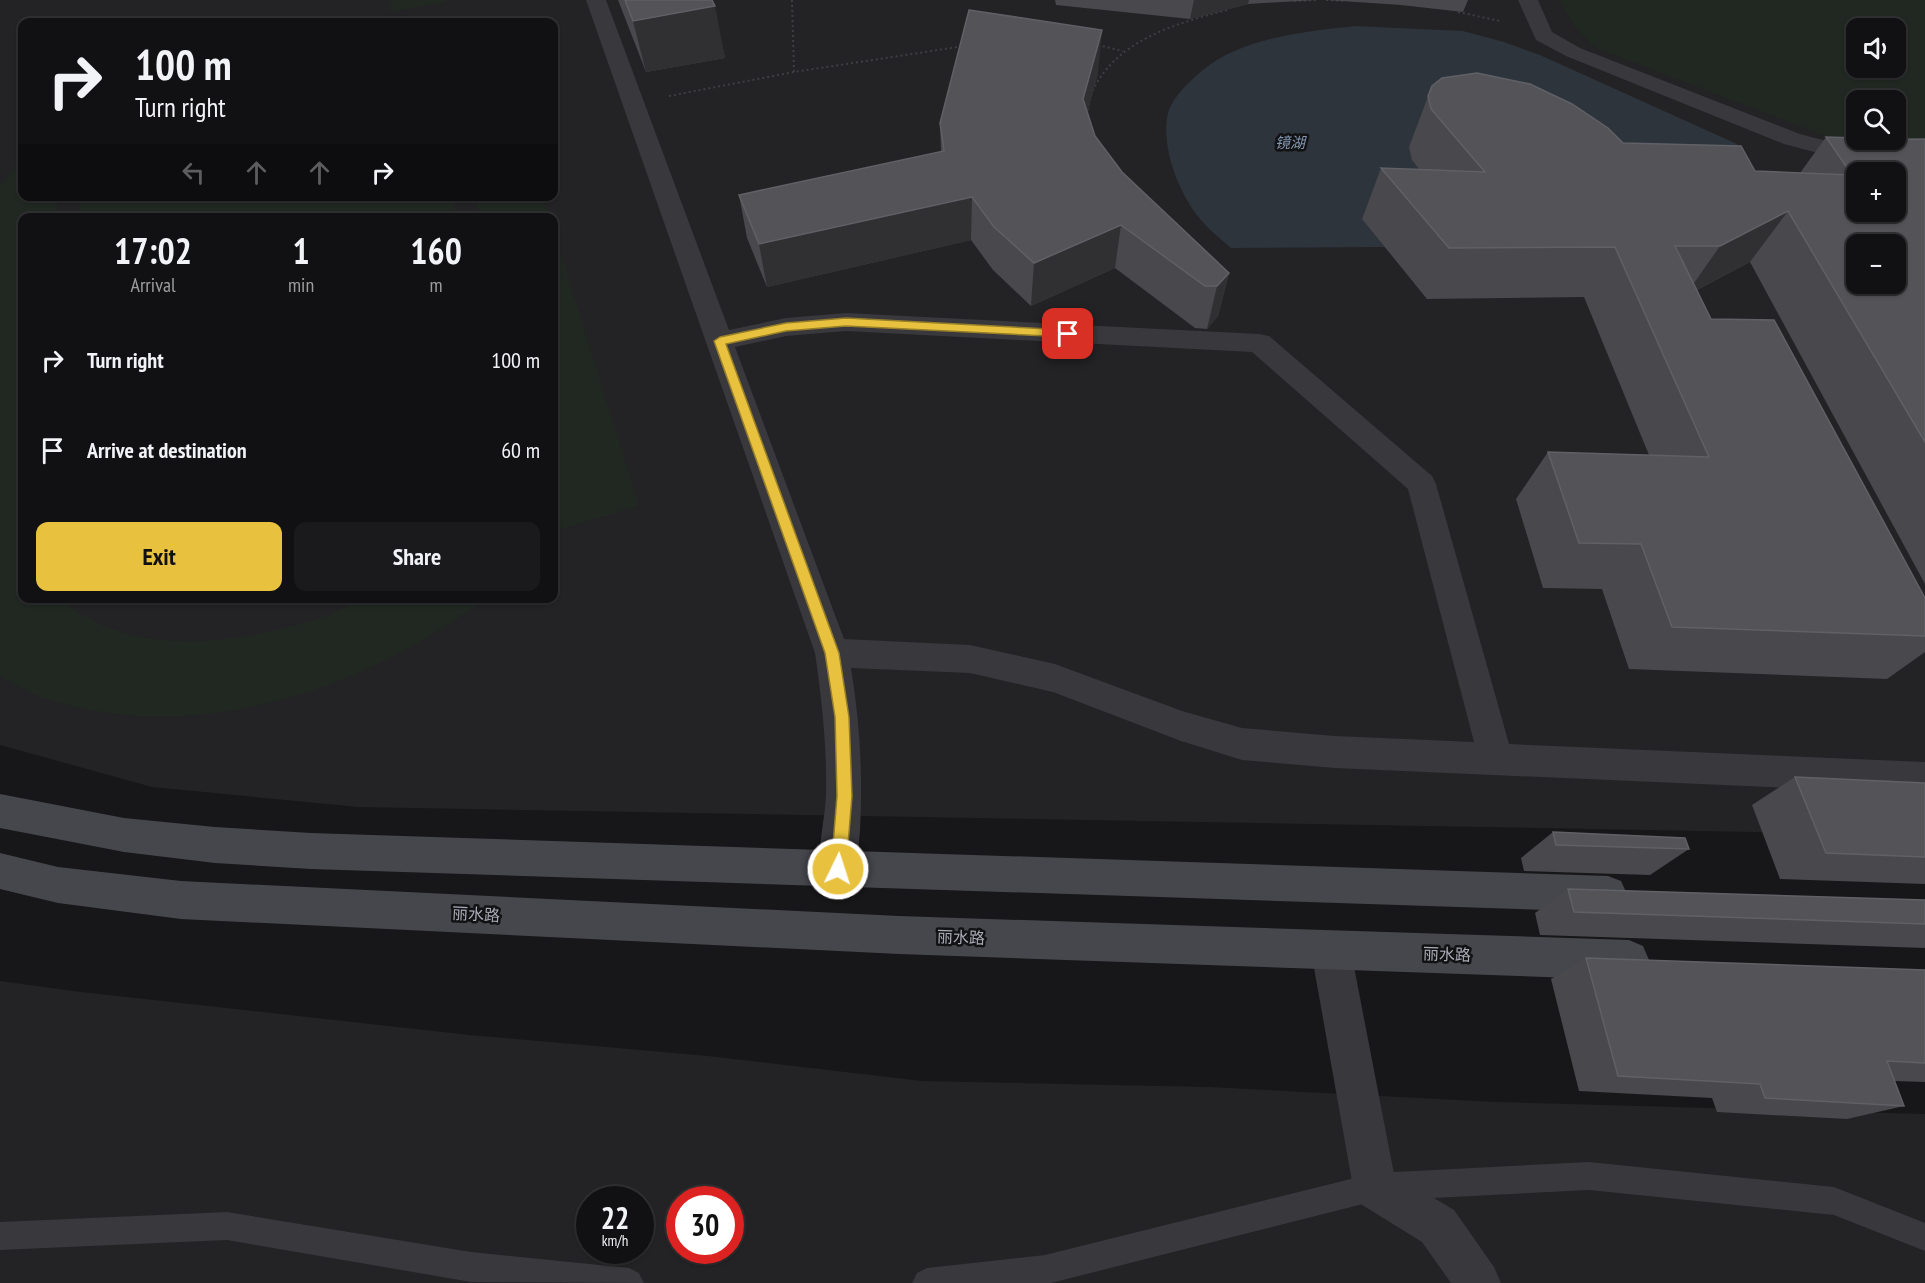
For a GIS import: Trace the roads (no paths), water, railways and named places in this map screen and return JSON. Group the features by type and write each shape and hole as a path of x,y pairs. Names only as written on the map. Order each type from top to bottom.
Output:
{"main road":[{"path":"0,811 124,835 215,845 311,851 1640,896"},
{"name":"丽水路","path":"0,871 58,885 181,900 899,935 1664,962"}],"street":[{"path":"596,0 832,653 842,717 844,796 838,869"},
{"path":"1528,0 1544,36 1573,52 1792,139 1837,151 1925,153"},
{"path":"720,341 786,327 846,322 1259,343 1421,484 1496,759"},
{"path":"832,653 970,659 1055,678 1181,726 1242,744 1335,752 1925,778"},
{"path":"1331,951 1375,1187 1438,1226 1478,1283"}],"lane":[{"path":"927,1283 1045,1270 1375,1187 1589,1176 1834,1201 1925,1237"},
{"path":"0,1236 227,1226 471,1267 629,1283"}],"water":[{"name":"镜湖","path":"1355,26 1463,31 1504,42 1540,55 1737,144 1788,225 1363,219 1385,247 1231,248 1211,231 1193,210 1173,170 1166,126 1171,106 1181,91 1203,70 1217,60 1249,45 1284,36"}]}
